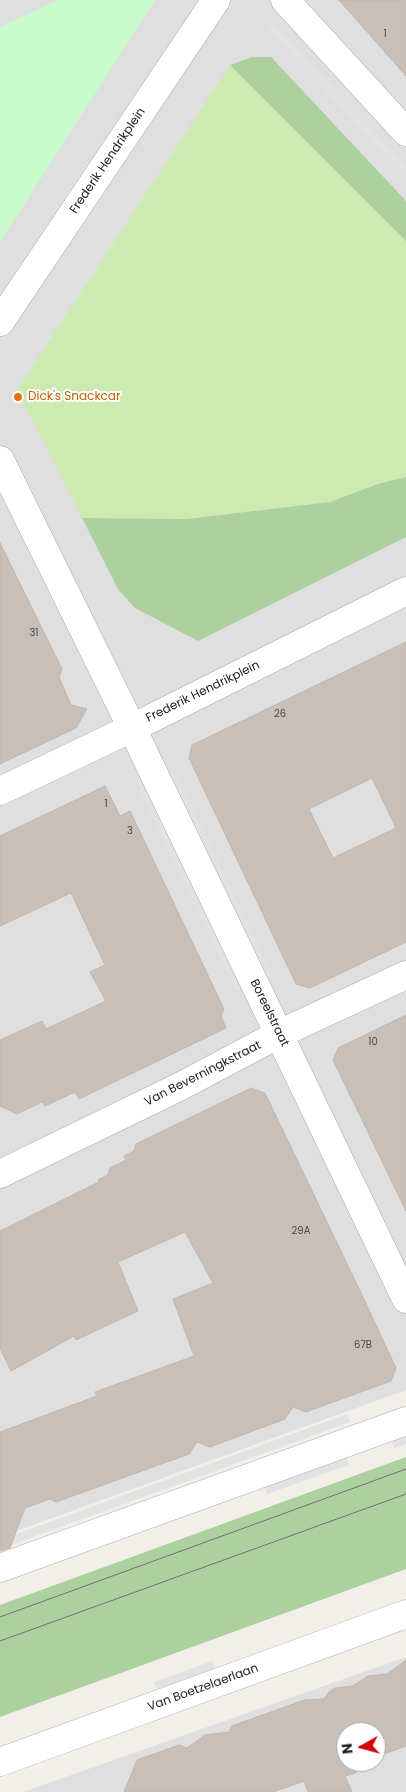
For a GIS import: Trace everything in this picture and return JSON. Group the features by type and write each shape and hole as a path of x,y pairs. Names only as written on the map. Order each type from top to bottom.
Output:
{"street":[{"name":"Frederik Hendrikplein","path":"0,322 216,0"},
{"path":"285,0 406,132"},
{"name":"Frederik Hendrikplein","path":"0,460 132,728 406,591"},
{"path":"0,791 132,728"},
{"name":"Boreelstraat","path":"132,728 406,1299"},
{"name":"Van Beverningkstraat","path":"0,1174 181,1086 280,1034 406,975"},
{"path":"0,1568 406,1421"},
{"name":"Van Boetzelaerlaan","path":"0,1762 406,1614"}],"shaded area":[{"path":"0,0 406,0 406,1390 0,1537"},
{"path":"274,23 406,166 406,179 268,29"},
{"path":"175,771 271,972 263,976 167,775"},
{"path":"148,786 244,987 236,991 139,790"},
{"path":"347,1414 350,1422 0,1549 0,1540"},
{"path":"406,1432 406,1444 394,1448 390,1438"},
{"path":"346,1455 349,1465 267,1494 263,1484"},
{"path":"406,1657 406,1792 23,1792"},
{"path":"212,1661 215,1672 158,1694 154,1682"}],"green space":[{"path":"58,0 155,0 0,242 0,27"},
{"path":"252,57 271,57 406,201 406,241 230,65"},
{"path":"230,65 406,241 406,477 378,484 330,502 187,519 82,518 17,390"},
{"path":"406,477 406,537 198,641 135,608 118,589 82,518 187,519 330,502 378,484"},
{"path":"406,1457 406,1569 0,1717 0,1605"}],"building":[{"path":"339,0 406,0 406,76"},
{"path":"0,543 62,669 59,677 71,705 87,709 76,728 0,764"},
{"path":"406,642 406,942 310,988 296,984 189,758 192,745","holes":["372,778 396,828 333,858 309,809"]},
{"path":"105,786 120,816 130,811 224,1009 221,1016 226,1028 79,1099 75,1092 45,1106 42,1102 17,1114 0,1106 0,1040 42,1021 46,1029 106,1001 90,972 105,965 71,893 0,926 0,836"},
{"path":"406,1015 406,1211 333,1060 338,1048"},
{"path":"251,1088 265,1093 362,1295 396,1368 391,1381 306,1412 293,1407 285,1419 210,1447 197,1442 189,1454 56,1502 50,1499 25,1508 10,1548 0,1551 0,1432 97,1396 95,1392 194,1356 173,1299 213,1283 185,1232 118,1262 138,1311 76,1340 74,1336 11,1371 0,1348 0,1231 99,1182 98,1180 108,1175 110,1168 126,1160 124,1156 134,1151 136,1144"},
{"path":"406,1660 406,1746 386,1753 386,1722 336,1722 336,1772 356,1772 345,1776 352,1792 308,1792 304,1781 273,1792 124,1792 137,1760 179,1745 187,1748 205,1735 229,1732 232,1726 304,1700 324,1699 335,1688 353,1686 368,1676 387,1674"}],"tram line":[{"path":"0,1617 406,1469"},
{"path":"0,1641 406,1494"}],"place":[{"name":"Dick's Snackcar","path":"18,397"}]}
